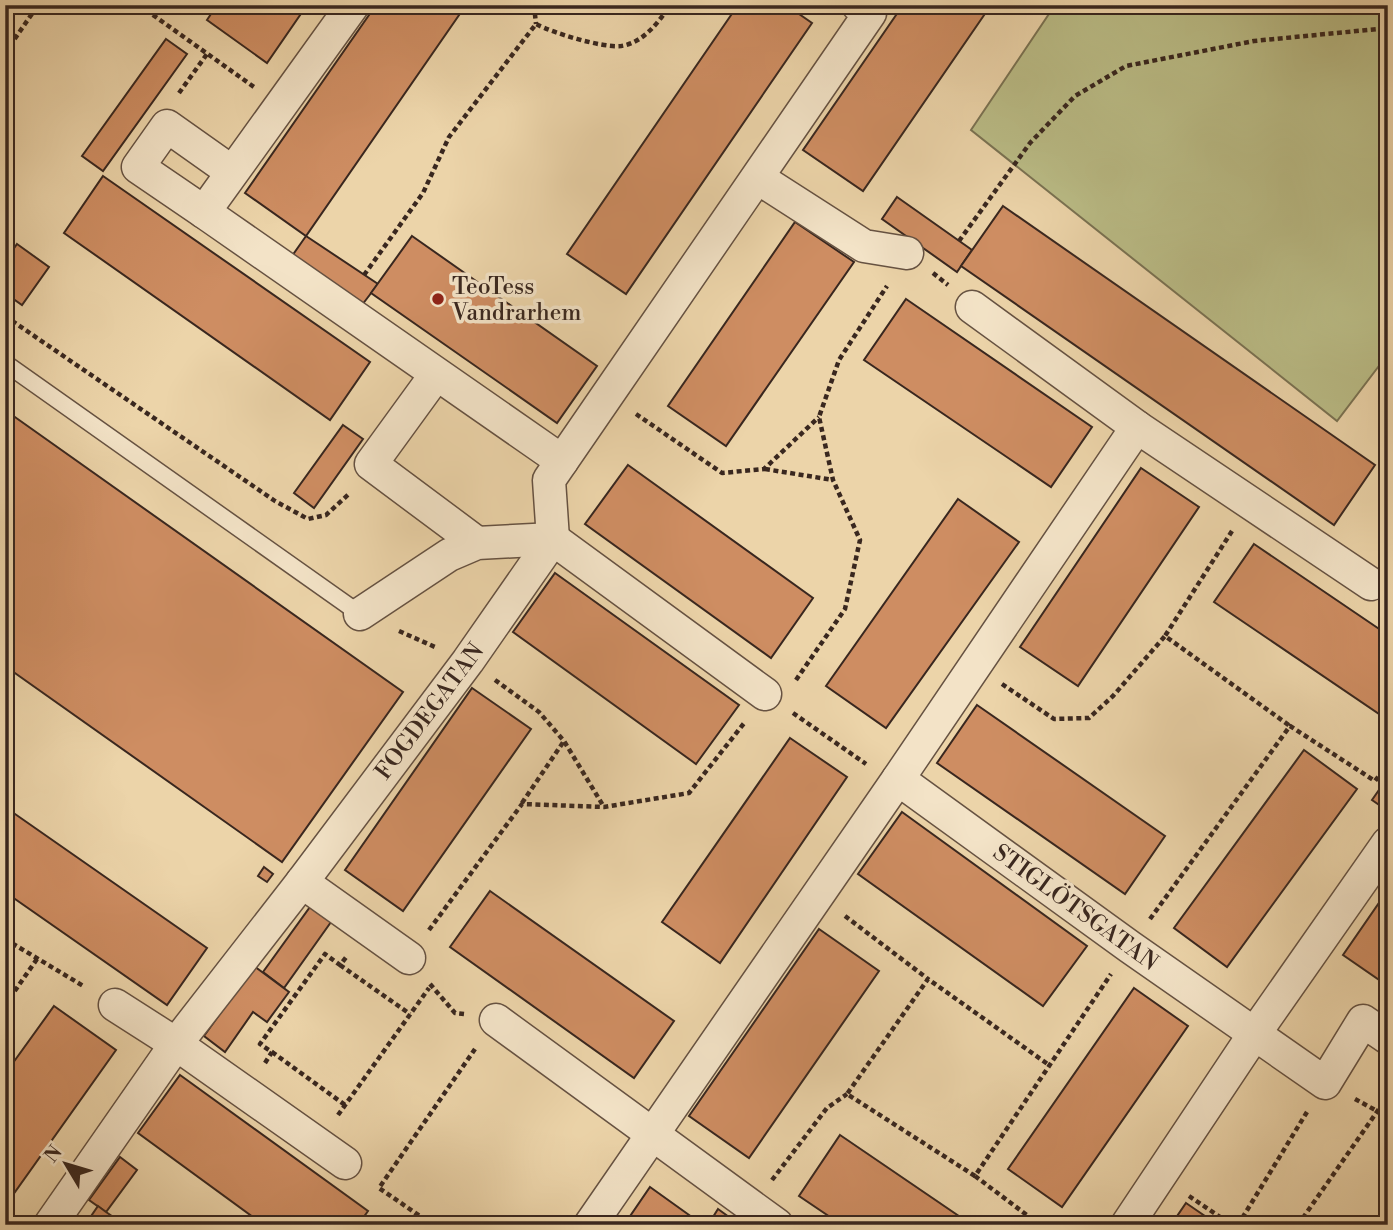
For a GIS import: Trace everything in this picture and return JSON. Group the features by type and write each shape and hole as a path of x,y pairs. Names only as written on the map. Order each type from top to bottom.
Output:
{"street":[{"path":"204,212 353,5"},
{"path":"553,539 549,480 870,13 858,5"},
{"path":"232,172 167,126 138,167 562,461"},
{"path":"758,178 864,246 906,253"},
{"path":"972,307 1137,427 1250,503 1382,580"},
{"path":"436,376 372,464 477,543"},
{"path":"590,1225 897,782 1137,427"},
{"path":"360,614 449,555 477,543 553,539 772,699"},
{"name":"FOGDEGATAN","path":"50,1225 176,1044 468,661 553,539"},
{"name":"STIGLÖTSGATAN","path":"897,782 1325,1083"},
{"path":"1127,1225 1255,1033 1388,843"},
{"path":"302,882 409,958"},
{"path":"115,1005 176,1044 345,1163"},
{"path":"496,1020 765,1216"},
{"path":"1325,1083 1363,1021 1388,1038"}],"lane":[{"path":"5,363 360,614"}],"path":[{"path":"5,53 38,5"},
{"path":"139,5 280,106"},
{"path":"364,275 423,193 449,137 536,24 534,5"},
{"path":"536,24 555,34 621,46 653,30 670,5"},
{"path":"959,241 1039,133 1075,96 1126,66 1254,41 1388,27"},
{"path":"167,126 169,106 207,54"},
{"path":"764,469 820,417 839,360 906,253 972,307"},
{"path":"5,316 275,501 308,519 327,514 350,493 372,464"},
{"path":"609,393 671,441 722,473 764,469 833,480"},
{"path":"522,804 604,807 689,793 772,699 845,609 860,540 833,480 820,417"},
{"path":"975,666 1054,719 1089,718 1113,696 1165,636 1250,503"},
{"path":"360,614 468,661 540,712 564,741 604,807"},
{"path":"1165,636 1290,726 1375,781 1388,764"},
{"path":"772,699 897,782"},
{"path":"975,1177 1130,947 1290,726"},
{"path":"433,1225 379,1188 496,1020 455,1013 409,958 522,804 564,741"},
{"path":"818,896 1049,1065"},
{"path":"340,965 367,928"},
{"path":"5,939 115,1005"},
{"path":"345,1105 260,1044 325,954 410,1014"},
{"path":"5,1005 37,959"},
{"path":"765,1216 827,1108 847,1094 928,979"},
{"path":"317,1144 431,985"},
{"path":"244,1092 272,1052"},
{"path":"1238,1225 1325,1083 1377,1111"},
{"path":"847,1094 975,1177 1040,1225"},
{"path":"1298,1225 1388,1096"},
{"path":"1159,1176 1232,1225"},
{"path":"408,1225 417,1214"}],"green space":[{"path":"1055,5 1388,5 1388,354 1337,421 971,130"}],"building":[{"path":"217,5 307,5 267,63 207,20"},
{"path":"376,5 466,5 306,236 245,193"},
{"path":"738,5 786,5 812,23 626,294 567,254"},
{"path":"903,5 991,5 863,191 803,150"},
{"path":"166,39 187,54 103,171 82,156"},
{"path":"103,176 370,362 330,420 64,233"},
{"path":"897,197 972,250 957,272 882,219"},
{"path":"1003,206 1375,465 1334,525 961,266"},
{"path":"795,222 854,262 726,446 668,406"},
{"path":"306,236 378,284 362,305 292,256"},
{"path":"412,236 597,366 557,423 371,293"},
{"path":"17,244 49,267 22,305 5,293 5,261"},
{"path":"906,299 1092,427 1051,487 864,360"},
{"path":"5,410 403,692 282,862 5,666"},
{"path":"343,425 363,439 314,508 294,493"},
{"path":"628,465 813,598 771,658 585,524"},
{"path":"1141,468 1199,507 1078,686 1020,647"},
{"path":"958,499 1019,542 886,728 826,686"},
{"path":"1254,544 1388,635 1388,720 1214,602"},
{"path":"555,573 739,705 696,764 513,632"},
{"path":"472,688 531,729 403,911 345,870"},
{"path":"977,705 1165,836 1125,894 937,763"},
{"path":"790,738 847,777 720,963 662,922"},
{"path":"1304,750 1357,789 1227,967 1174,928"},
{"path":"1388,777 1388,811 1372,800"},
{"path":"5,807 207,948 167,1005 5,892"},
{"path":"902,812 1087,946 1043,1006 858,874"},
{"path":"264,867 273,874 267,882 258,876"},
{"path":"490,891 674,1021 634,1078 450,947"},
{"path":"1381,900 1388,905 1388,986 1343,955"},
{"path":"310,907 331,922 284,988 263,972"},
{"path":"819,929 879,971 749,1158 689,1116"},
{"path":"254,966 289,992 267,1022 253,1012 225,1052 204,1036"},
{"path":"1134,988 1188,1026 1062,1207 1008,1169"},
{"path":"54,1006 116,1050 5,1206 5,1074"},
{"path":"180,1075 368,1211 358,1225 264,1225 138,1133"},
{"path":"840,1135 972,1225 842,1225 799,1196"},
{"path":"120,1157 137,1170 106,1212 89,1200"},
{"path":"650,1187 703,1225 624,1225"},
{"path":"1186,1203 1218,1225 1171,1225"},
{"path":"98,1206 106,1212 125,1225 85,1225"},
{"path":"718,1209 740,1225 708,1225"}],"place":[{"name":"TeoTess Vandrarhem","path":"438,299"}]}
